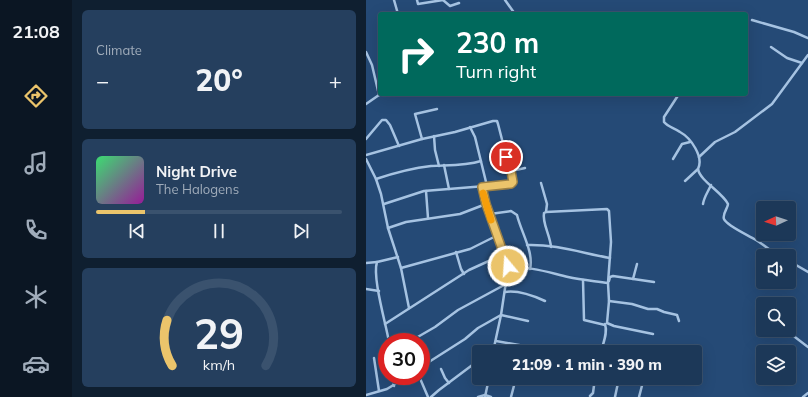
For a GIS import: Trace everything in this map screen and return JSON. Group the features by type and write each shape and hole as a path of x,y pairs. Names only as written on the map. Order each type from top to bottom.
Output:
{"street":[{"path":"394,0 397,12"},
{"path":"417,0 418,4 443,0 450,6 459,3"},
{"path":"505,0 513,12"},
{"path":"752,20 794,32 808,38"},
{"path":"771,47 787,58 802,62"},
{"path":"366,52 372,65 378,91"},
{"path":"699,157 715,142 740,129 772,104 808,55"},
{"path":"366,104 378,96"},
{"path":"678,96 668,109 663,120 665,124 684,135 691,142 699,157 698,170 700,176 711,185 728,204 724,215 725,220 767,249"},
{"path":"422,139 415,114 437,109"},
{"path":"366,139 382,120 386,120 390,125 399,146"},
{"path":"366,155 493,121 497,122 511,171 513,180 511,184 426,190 384,204"},
{"path":"470,127 475,137 487,186"},
{"path":"434,136 435,150 439,166"},
{"path":"674,159 682,144 691,142"},
{"path":"366,159 376,179 384,204 388,228 401,268 409,308"},
{"path":"376,179 395,173 481,161"},
{"path":"444,165 449,189"},
{"path":"511,171 525,168"},
{"path":"685,182 698,170"},
{"path":"541,183 547,204 546,212 544,213 543,217 549,234 551,247"},
{"path":"703,204 704,197 709,191 711,185"},
{"path":"482,187 489,214 510,268 495,345"},
{"path":"426,190 428,218"},
{"path":"388,228 406,222 460,214 486,204"},
{"path":"546,212 607,209 610,214 610,258 608,283 609,301 606,336 603,345"},
{"path":"489,214 514,212 517,215 527,245 531,265 530,269"},
{"path":"401,268 470,249 498,235"},
{"path":"527,245 577,250 610,258"},
{"path":"456,252 464,274"},
{"path":"385,324 464,274 504,254"},
{"path":"366,263 398,257"},
{"path":"377,262 376,266 379,291 387,333"},
{"path":"633,279 637,264"},
{"path":"796,265 808,272"},
{"path":"510,268 530,269 583,280 608,283"},
{"path":"608,283 610,277 613,276 654,282"},
{"path":"583,280 584,320 654,334"},
{"path":"425,333 458,310 506,284"},
{"path":"366,289 379,291"},
{"path":"505,292 532,296 545,301"},
{"path":"609,301 632,304 648,309 657,309 677,315 679,320"},
{"path":"430,361 465,339 478,328 501,315 528,321"},
{"path":"795,337 808,347"},
{"path":"496,341 519,345"},
{"path":"374,358 379,391"},
{"path":"424,385 430,397 472,365"},
{"path":"441,369 445,378 449,382"},
{"path":"485,396 487,385"},
{"path":"511,397 514,385"},
{"path":"590,396 593,393 594,385"},
{"path":"615,397 618,385"},
{"path":"639,397 642,385"},
{"path":"366,395 394,386"},
{"path":"803,397 808,393"},
{"path":"478,397 491,397"}],"slow traffic":[{"path":"483,193 491,220"}],"route":[{"path":"506,157 513,182 511,184 482,187 489,214 498,235 508,266"}]}
